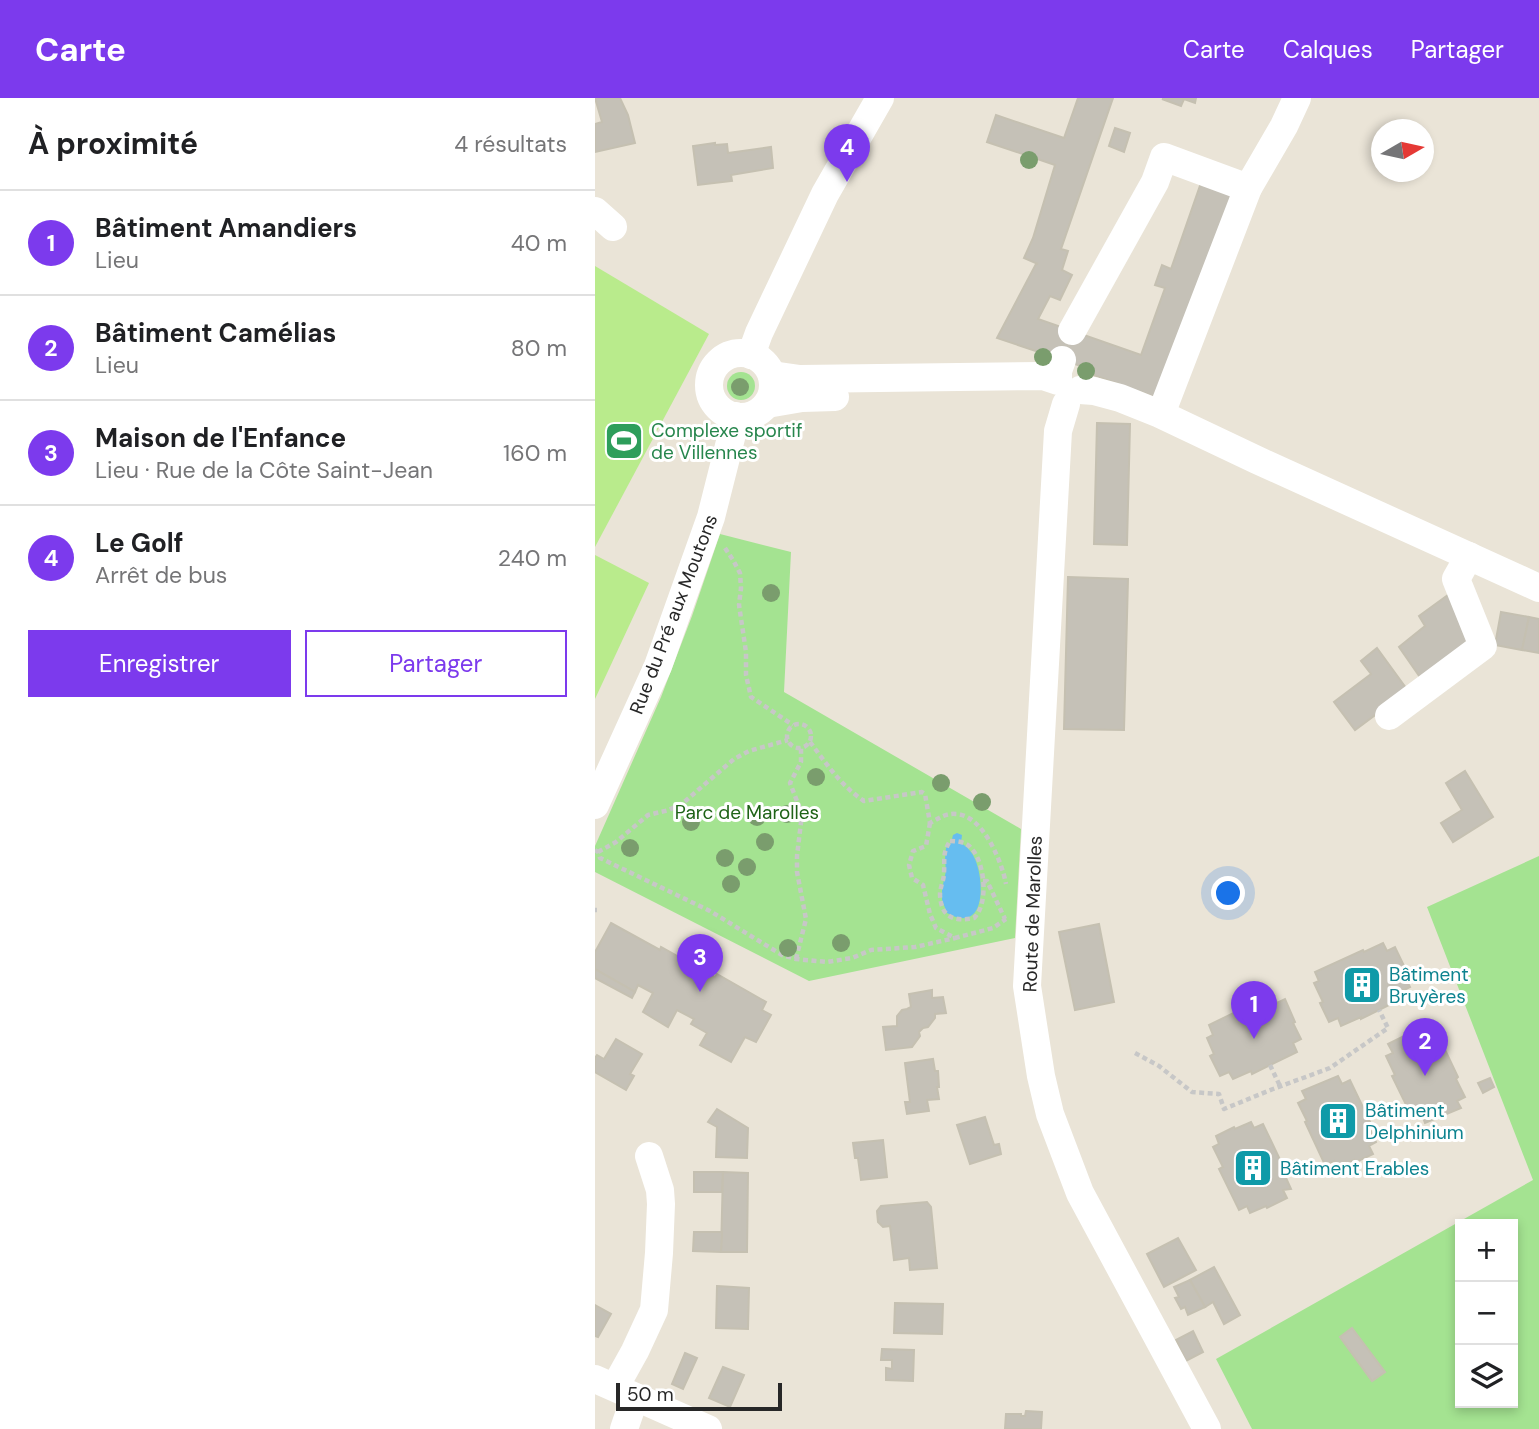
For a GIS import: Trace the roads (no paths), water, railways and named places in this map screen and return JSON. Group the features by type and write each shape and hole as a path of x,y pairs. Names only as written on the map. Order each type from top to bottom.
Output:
{"street":[{"path":"751,355 825,194 880,98"},
{"path":"1161,414 1248,188 1297,98"},
{"path":"1072,331 1155,183 1164,157 1248,188"},
{"path":"741,353 760,359 772,375 772,395 767,404 751,416 735,416 723,411 711,395 711,375 721,360 731,355 741,353"},
{"path":"772,375 800,379 1044,376 1064,386 1120,398 1161,414 1539,588"},
{"path":"767,404 802,398 1025,392 1064,386"},
{"name":"Route de Marolles","path":"1064,386 1058,431 1027,986 1041,1076 1050,1114 1080,1193 1207,1429"},
{"name":"Rue du Pré aux Moutons","path":"595,805 658,666 711,517 735,416"},
{"path":"1389,716 1483,646 1456,579 1469,556"},
{"path":"624,1429 615,1388 654,1310 661,1205 660,1190 649,1156"},
{"path":"615,1388 708,1429"}],"water":[{"path":"957,833 962,835 961,843 968,848 977,864 981,889 976,910 970,917 960,918 947,913 942,900 946,848"}],"place":[{"name":"Le Golf","path":"847,182"},
{"name":"Complexe sportif de Villennes","path":"624,441"},
{"name":"Bâtiment Bruyères","path":"1362,985"},
{"name":"Maison de l'Enfance","path":"700,992"},
{"name":"Bâtiment Amandiers","path":"1254,1039"},
{"name":"Bâtiment Camélias","path":"1425,1076"},
{"name":"Bâtiment Delphinium","path":"1338,1121"},
{"name":"Bâtiment Erables","path":"1253,1168"}],"park label":[{"name":"Parc de Marolles","path":"747,812"}]}
